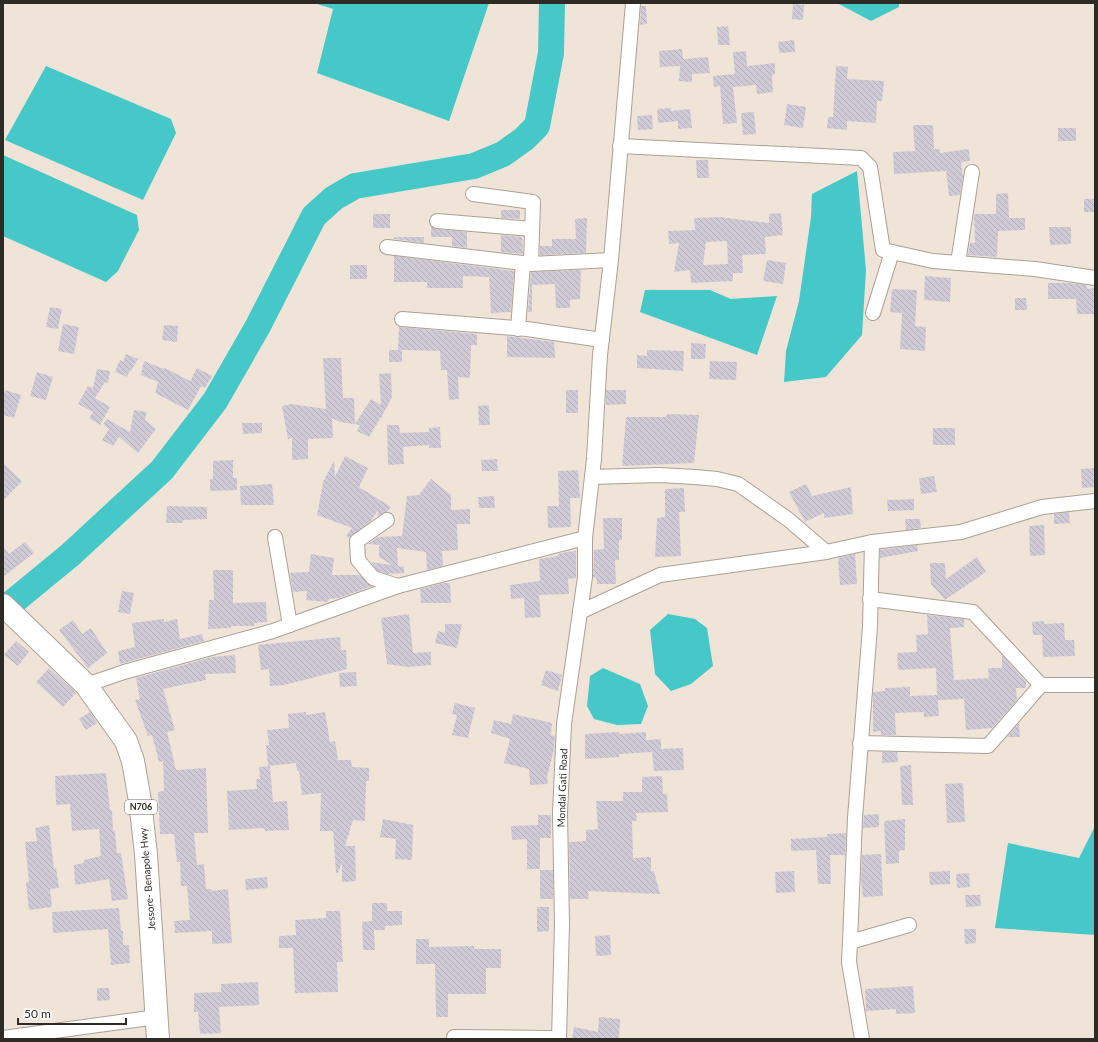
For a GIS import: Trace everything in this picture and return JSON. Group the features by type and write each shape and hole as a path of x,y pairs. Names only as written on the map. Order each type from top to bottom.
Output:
{"highway":[{"name":"Jessore- Benapole Hwy","path":"10,612 86,685 126,741 132,761 140,801 146,854 158,1039"}],"street":[{"name":"Mondal Gati Road","path":"555,1039 562,924 560,813 564,732 585,577 585,538 592,477 602,340 611,260 633,3"},
{"path":"620,146 861,158 870,168 883,250 933,261 1035,269 1095,278"},
{"path":"958,263 972,172"},
{"path":"473,194 533,202 532,229 518,329"},
{"path":"437,221 532,229"},
{"path":"387,247 527,264 611,260"},
{"path":"873,313 892,252"},
{"path":"402,319 518,329 602,340"},
{"path":"592,477 695,477 717,479 738,484 789,520 826,552"},
{"path":"580,612 660,575 826,552 872,542 961,532 1042,507 1095,501"},
{"path":"387,520 357,541 358,560 373,578 398,586"},
{"path":"275,537 290,625"},
{"path":"86,685 124,672 290,625 398,586 585,538"},
{"path":"862,1039 849,962 854,832 870,627 872,542"},
{"path":"870,599 974,612 1041,685 1095,685"},
{"path":"860,743 988,746 1041,685"},
{"path":"850,942 909,925"},
{"path":"3,1038 157,1016"},
{"path":"454,1037 555,1039"}],"water":[{"path":"314,3 489,3 449,121 317,73 333,9"},
{"path":"837,3 899,3 899,7 871,21"},
{"path":"46,66 171,119 176,133 143,200 5,140"},
{"path":"3,155 137,215 139,230 118,271 106,282 3,236"},
{"path":"857,171 866,270 862,335 826,377 784,382 786,351 799,301 811,217 812,194"},
{"path":"645,290 710,290 731,299 777,296 757,355 640,312"},
{"path":"668,614 695,619 707,628 713,666 691,684 671,691 655,674 650,630"},
{"path":"603,668 640,684 648,706 641,724 617,725 594,719 587,706 590,676"},
{"path":"1095,826 1095,935 995,928 1008,843 1079,858"}],"building":[{"path":"793,4 804,5 803,20 792,19"},
{"path":"641,6 646,6 647,24 640,25"},
{"path":"728,26 730,45 718,45 717,27"},
{"path":"794,40 795,52 779,53 778,42"},
{"path":"682,49 683,59 708,57 710,73 692,74 692,82 679,81 680,66 660,67 659,51"},
{"path":"746,51 747,66 775,63 775,74 772,75 773,92 757,94 756,85 733,87 737,123 723,124 720,86 714,87 713,76 735,74 733,52"},
{"path":"836,66 848,67 847,79 884,81 882,101 877,101 876,123 847,121 847,130 827,128 828,117 833,117"},
{"path":"787,104 806,107 803,128 784,125"},
{"path":"671,108 671,111 690,109 692,128 678,129 678,121 658,123 657,109"},
{"path":"754,112 756,134 743,135 741,113"},
{"path":"652,115 653,129 638,130 637,116"},
{"path":"913,125 933,125 934,149 940,149 940,153 969,149 970,161 961,162 963,177 960,195 949,196 946,171 894,174 893,152 915,151"},
{"path":"1058,128 1076,128 1076,141 1058,141"},
{"path":"696,160 708,160 709,178 697,178"},
{"path":"1008,193 1009,218 1025,218 1025,230 998,231 997,257 968,255 970,243 975,243 974,214 996,214 996,194"},
{"path":"1084,199 1095,199 1095,212 1084,212"},
{"path":"501,210 520,210 520,219 501,218"},
{"path":"781,213 783,235 765,237 766,254 742,255 743,273 733,273 733,281 691,283 690,270 674,272 679,243 669,244 668,231 695,230 694,218 720,217 769,223 769,214","holes":["727,241 728,264 703,265 706,242"]},
{"path":"373,214 390,214 390,228 373,228"},
{"path":"587,218 586,253 540,255 540,246 552,246 552,239 576,239 575,219"},
{"path":"431,227 436,229 467,232 467,248 452,246 452,237 431,237"},
{"path":"1049,227 1071,227 1071,244 1050,245"},
{"path":"501,235 522,237 523,254 501,252"},
{"path":"394,237 424,237 424,243 394,239"},
{"path":"394,256 514,271 511,312 491,313 489,277 463,276 463,288 427,288 427,282 394,282"},
{"path":"767,260 786,263 783,284 763,281"},
{"path":"350,265 367,265 367,279 350,279"},
{"path":"581,270 580,299 570,300 570,308 556,308 555,284 532,285 532,312 528,312 531,272"},
{"path":"925,276 951,278 950,302 924,300"},
{"path":"1048,283 1069,283 1086,285 1087,289 1095,288 1095,314 1077,314 1076,299 1048,299"},
{"path":"892,289 917,290 915,326 926,327 925,351 900,349 902,313 890,312"},
{"path":"1015,298 1026,298 1027,310 1015,310"},
{"path":"50,307 62,309 58,329 46,327"},
{"path":"63,324 79,327 74,354 58,351"},
{"path":"164,325 178,326 177,342 162,340"},
{"path":"399,327 477,334 477,345 471,345 470,378 458,377 459,399 449,400 447,370 441,370 440,351 402,350 402,362 389,362 389,350 398,350"},
{"path":"507,336 554,342 555,358 507,357"},
{"path":"691,343 706,344 705,359 691,359"},
{"path":"647,350 684,351 683,371 637,368 637,355 647,356"},
{"path":"126,354 138,359 127,377 115,372 120,360 123,362"},
{"path":"323,358 341,358 343,398 354,398 355,424 371,399 381,405 379,374 391,373 392,397 369,437 357,431 360,425 340,422 332,418 333,438 308,439 308,459 292,460 292,438 288,439 282,406 291,404 326,409"},
{"path":"144,361 164,369 165,368 190,381 197,368 212,376 205,388 201,386 188,410 155,393 158,382 141,375"},
{"path":"710,361 737,362 736,380 709,379"},
{"path":"97,369 110,371 108,383 105,382 95,398 110,407 100,425 89,418 93,412 78,404 88,386 93,388"},
{"path":"37,372 53,377 46,400 30,396"},
{"path":"5,390 21,395 14,418 3,415 3,398"},
{"path":"566,390 578,390 578,413 566,413"},
{"path":"606,390 626,390 626,404 606,405"},
{"path":"489,405 490,425 479,425 478,406"},
{"path":"134,410 147,412 145,420 156,429 138,453 119,437 113,446 102,440 109,429 103,424 107,419 130,432"},
{"path":"667,414 699,415 694,463 622,466 626,417 666,417"},
{"path":"242,423 262,423 262,433 243,434"},
{"path":"387,425 399,425 400,433 429,432 429,428 440,427 441,448 429,448 429,445 403,447 404,464 388,465"},
{"path":"933,428 955,428 955,445 933,445"},
{"path":"345,456 368,468 359,487 391,507 387,512 378,516 378,510 371,521 349,538 346,536 352,528 317,515 323,482 334,461 335,477"},
{"path":"497,459 498,471 482,471 481,460"},
{"path":"233,460 233,478 237,478 237,490 210,491 210,479 213,479 213,461"},
{"path":"3,463 22,481 3,501"},
{"path":"1095,468 1095,487 1082,488 1081,469"},
{"path":"578,470 580,498 570,498 571,527 548,528 547,506 559,506 558,471"},
{"path":"934,476 937,492 921,494 919,478"},
{"path":"431,479 451,495 451,510 470,509 470,524 457,524 458,550 442,551 443,566 427,570 426,552 397,548 398,566 404,567 404,573 387,574 378,571 371,562 392,565 379,557 379,545 368,544 378,537 402,536 407,496 419,495"},
{"path":"272,484 274,505 241,505 240,486"},
{"path":"806,484 812,496 851,487 853,514 824,518 824,513 805,522 789,492"},
{"path":"684,488 685,512 679,512 681,556 655,557 657,518 665,517 665,489"},
{"path":"494,496 495,508 479,508 478,497"},
{"path":"914,499 914,510 888,511 887,500"},
{"path":"167,506 207,507 207,519 183,520 183,523 166,523"},
{"path":"1069,512 1070,523 1054,524 1054,514"},
{"path":"603,518 622,518 622,540 619,540 619,560 615,560 616,584 597,584 596,577 593,578 594,550 604,549"},
{"path":"905,519 920,519 921,528 906,530"},
{"path":"1044,525 1045,555 1030,556 1029,526"},
{"path":"25,542 34,553 3,577 3,546 9,554"},
{"path":"917,545 918,551 880,558 880,550"},
{"path":"576,551 576,578 568,579 569,594 539,595 541,617 525,618 524,598 511,599 510,585 540,581 539,559"},
{"path":"311,554 334,558 332,575 359,575 372,586 339,598 329,599 328,602 306,600 307,591 293,592 290,573 309,572"},
{"path":"855,554 857,584 840,585 838,558"},
{"path":"977,557 986,572 945,600 931,584 930,563 945,563 946,579"},
{"path":"213,570 233,570 233,603 266,602 267,622 254,623 254,626 231,626 231,628 208,629 209,600 214,600"},
{"path":"450,583 451,603 421,603 420,589"},
{"path":"122,591 134,593 130,614 118,612"},
{"path":"409,614 413,653 431,652 431,665 408,667 387,664 381,618"},
{"path":"927,615 964,619 964,627 950,628 954,680 989,678 988,668 1002,668 1002,655 1026,682 1026,688 1016,688 1017,700 992,728 966,730 964,699 938,700 939,716 924,717 924,712 895,713 896,735 881,735 881,731 873,732 873,692 885,691 885,688 910,687 910,696 937,695 936,668 898,670 897,653 917,652 916,635 928,634"},
{"path":"164,619 164,622 177,619 180,639 202,634 204,641 120,664 118,651 135,647 132,623"},
{"path":"73,620 82,634 91,628 107,653 88,668 59,630"},
{"path":"1044,621 1044,624 1064,623 1065,640 1074,640 1075,656 1043,657 1042,635 1033,635 1032,622"},
{"path":"445,624 462,624 457,648 435,643 438,631 445,633"},
{"path":"340,637 341,650 346,650 347,669 284,685 270,686 269,669 261,670 258,645"},
{"path":"16,641 29,652 18,666 4,655"},
{"path":"235,655 236,673 205,674 206,680 163,689 175,730 167,732 176,770 206,768 208,833 194,833 197,865 204,864 206,889 211,889 212,891 228,889 232,943 212,944 212,931 175,933 174,921 190,920 187,886 181,886 180,862 177,862 174,834 160,834 158,792 164,791 163,761 159,762 152,735 148,736 135,700 140,699 136,678 212,657"},
{"path":"49,668 76,693 63,707 36,682"},
{"path":"546,670 562,675 558,691 541,685"},
{"path":"356,672 357,686 340,687 339,673"},
{"path":"455,703 475,708 468,738 452,735 457,715 452,714"},
{"path":"90,712 97,723 86,730 79,719"},
{"path":"306,712 306,715 325,712 330,742 335,741 338,760 351,760 352,767 369,768 369,781 366,781 365,821 353,820 345,846 355,846 356,881 342,882 342,862 338,873 336,873 333,831 320,831 321,793 302,795 299,771 297,771 296,763 268,766 266,745 269,745 267,730 289,728 288,714"},
{"path":"513,714 552,723 551,735 555,736 554,749 547,777 548,784 530,785 529,769 504,763 510,739 491,733 494,720 511,724"},
{"path":"1019,723 1020,737 1007,737"},
{"path":"619,732 619,734 646,732 646,740 661,739 661,749 683,748 684,770 654,771 652,752 619,754 619,757 585,759 585,734"},
{"path":"882,752 897,752 898,762 882,763"},
{"path":"911,765 913,805 902,805 900,766"},
{"path":"270,766 273,802 287,801 289,830 265,831 264,828 229,830 227,791 257,789 256,779 260,779 259,767"},
{"path":"106,773 110,810 112,810 113,831 115,831 117,853 121,853 128,899 112,901 109,879 75,885 74,865 84,863 84,860 101,856 99,829 72,831 70,804 56,805 55,776"},
{"path":"662,776 663,794 667,794 668,812 636,813 637,821 632,821 633,858 651,857 651,871 654,871 660,894 588,891 589,899 570,899 569,842 586,841 586,830 598,829 596,801 623,801 623,792 642,792 642,777"},
{"path":"963,783 965,822 947,823 945,784"},
{"path":"879,814 879,827 863,828 864,815"},
{"path":"538,815 551,815 551,838 540,838 540,869 527,869 527,839 512,840 511,826 538,825"},
{"path":"383,819 413,825 412,860 395,859 396,839 380,837"},
{"path":"905,819 905,850 899,851 899,863 886,864 884,821"},
{"path":"49,825 54,869 56,868 59,888 50,889 52,907 29,910 26,882 29,882 25,842 37,841 35,828"},
{"path":"846,833 845,855 830,855 831,884 818,884 816,850 791,851 791,839 827,837 827,834"},
{"path":"881,854 883,896 863,897 861,880 862,855"},
{"path":"540,870 553,870 553,899 540,899"},
{"path":"794,871 795,892 776,893 775,872"},
{"path":"950,871 950,884 930,885 929,872"},
{"path":"969,873 970,887 957,888 956,874"},
{"path":"267,877 268,888 246,890 245,879"},
{"path":"965,895 980,895 981,906 966,907"},
{"path":"372,903 387,903 387,911 402,911 402,925 385,926 385,930 374,930 375,950 363,950 362,922 372,921"},
{"path":"537,907 549,907 549,931 537,932"},
{"path":"119,908 121,931 123,931 123,945 129,945 130,963 111,965 108,929 53,933 52,912"},
{"path":"326,911 340,911 343,962 337,962 338,992 295,993 293,948 279,948 279,936 296,935 295,920 326,918"},
{"path":"964,929 976,929 976,943 965,944"},
{"path":"610,935 611,955 596,956 595,936"},
{"path":"416,939 429,939 429,947 474,946 474,949 501,949 501,968 486,968 486,994 448,994 448,1017 436,1017 435,964 416,964"},
{"path":"258,982 259,1005 219,1007 221,1033 200,1034 198,1012 194,1012 194,993 221,992 221,984"},
{"path":"913,986 915,1013 896,1014 896,1009 866,1011 865,989"},
{"path":"97,988 109,988 110,1000 97,1001"},
{"path":"599,1017 620,1019 619,1039 572,1039 574,1027 598,1032"}],"waterway":[{"path":"3,610 70,555 162,470 215,401 258,326 314,216 334,198 355,186 474,166 503,154 524,139 537,126 551,53 552,3"}]}
